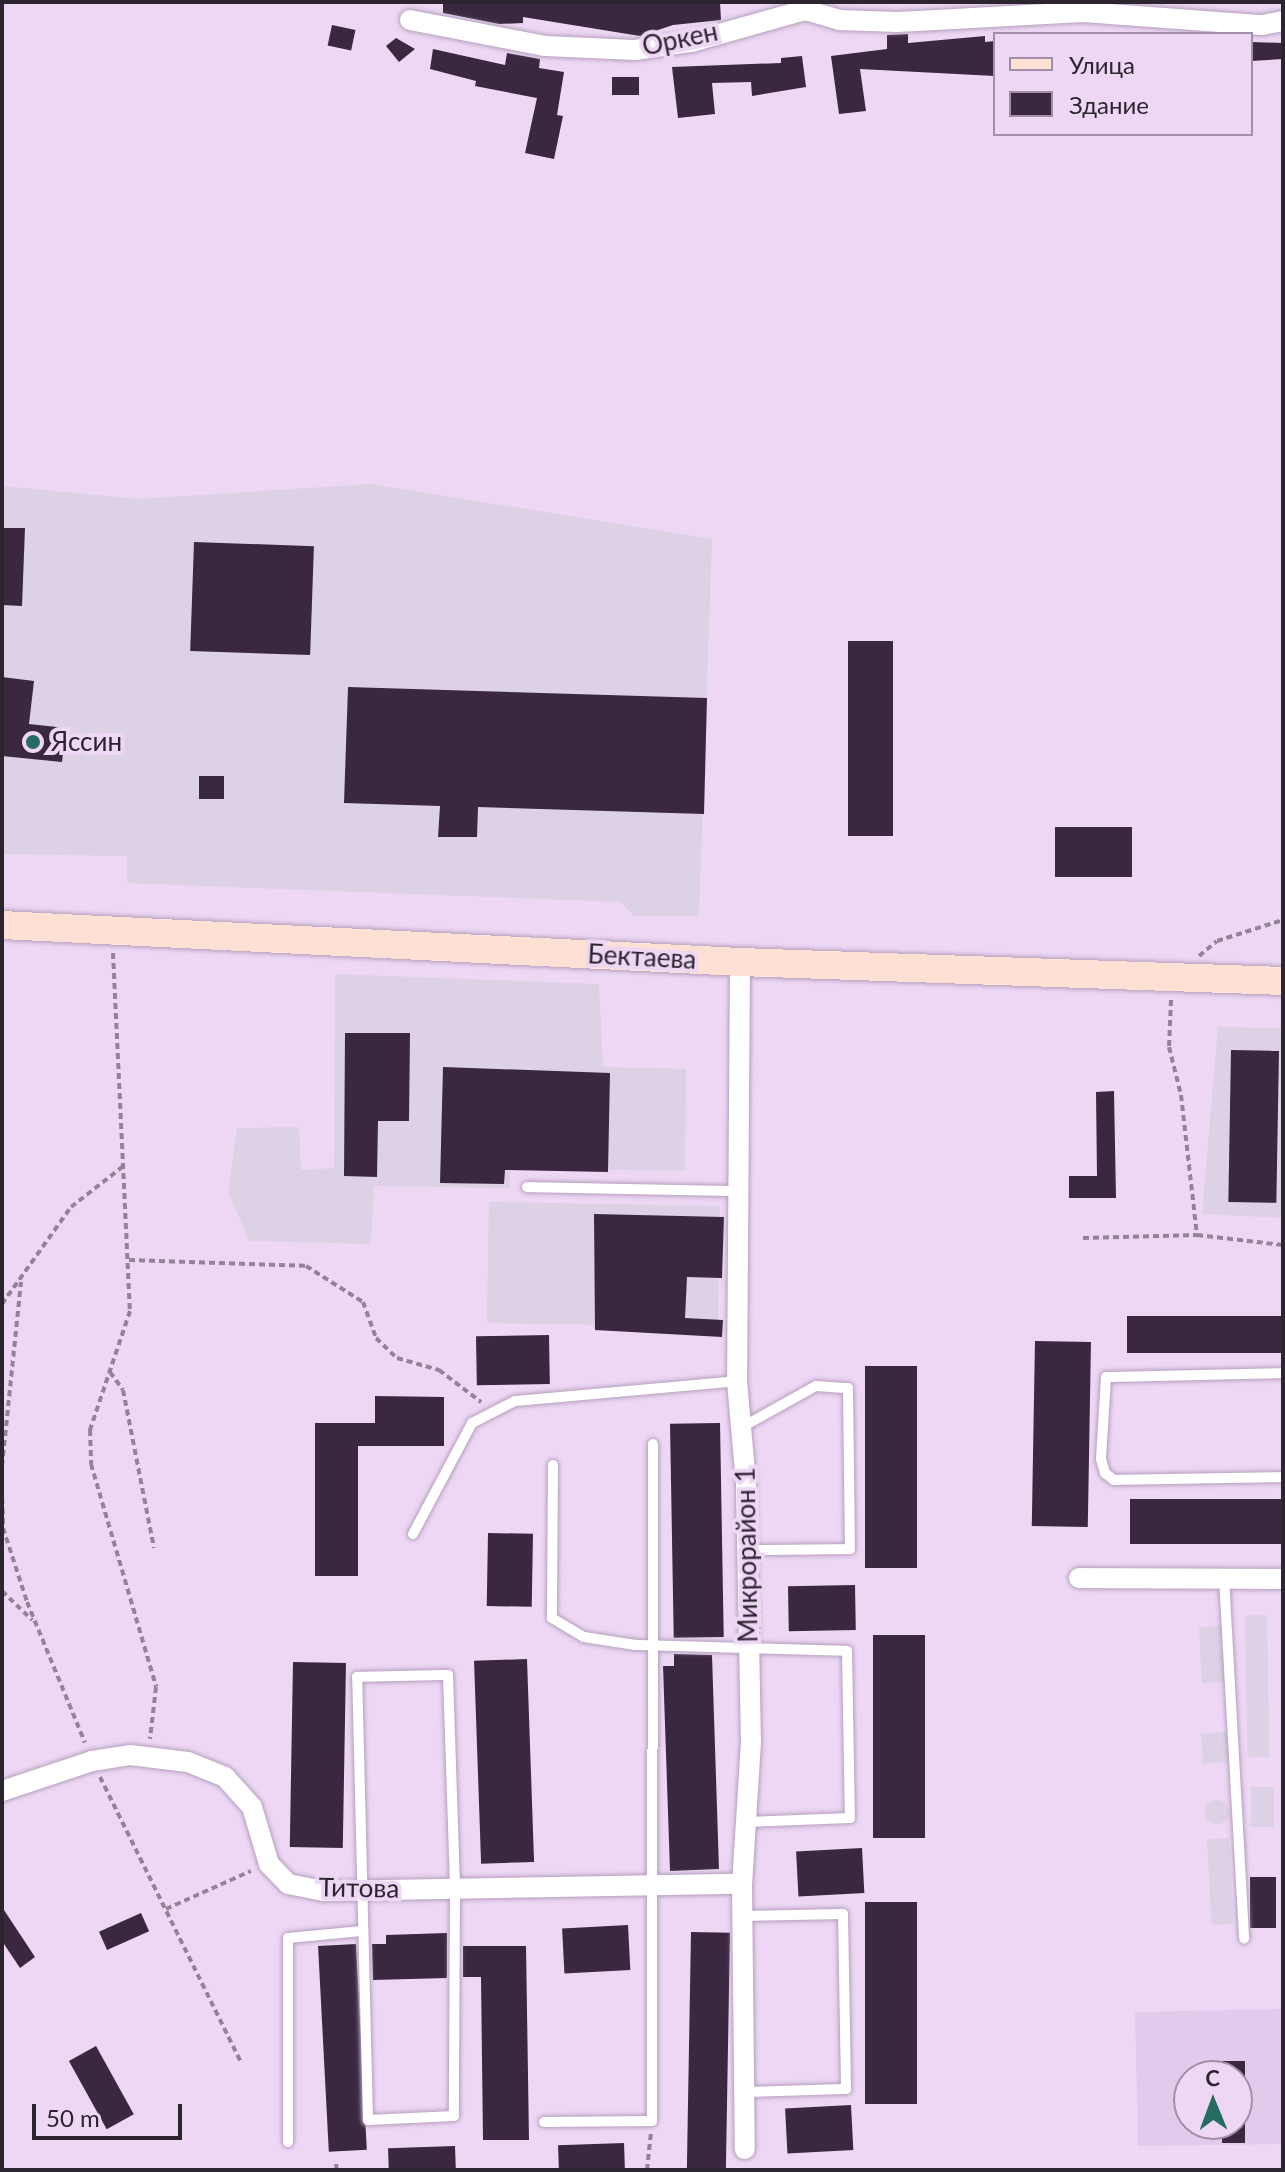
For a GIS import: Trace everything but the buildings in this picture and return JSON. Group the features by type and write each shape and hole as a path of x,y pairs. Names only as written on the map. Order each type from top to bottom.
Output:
{"street":[{"name":"Оркен","path":"410,20 545,46 635,50 691,42 806,6 839,20 897,22 1083,12 1262,25 1283,21"},
{"name":"Бектаева","path":"2,925 740,962 1283,981"},
{"name":"Микрорайон 1","path":"740,962 737,1381 744,1426 749,1648 742,1884 745,2149"},
{"path":"1079,1578 1283,1579"},
{"path":"2,1791 92,1761 145,1757 188,1762 225,1777 252,1807 269,1864"},
{"name":"Титова","path":"269,1864 288,1884 361,1890 742,1884"}],"lane":[{"path":"527,1187 738,1191"},
{"path":"1283,1373 1106,1377 1101,1459 1105,1473 1114,1480 1283,1477"},
{"path":"413,1534 457,1444 472,1423 515,1401 737,1381"},
{"path":"744,1426 816,1386 848,1388 850,1549 747,1550"},
{"path":"544,2122 652,2121 653,1444"},
{"path":"553,1465 552,1618 584,1637 653,1646 847,1651 850,1818 746,1822"},
{"path":"1224,1578 1244,1938"},
{"path":"448,1675 455,1889 454,2116 368,2120 357,1677 448,1675"},
{"path":"742,1916 843,1914 846,2089 745,2092"},
{"path":"288,2142 288,1938 362,1931"}],"path":[{"path":"1197,1235 1181,1095 1169,1047 1172,976 1217,941 1283,920"},
{"path":"111,930 126,1164 130,1311 90,1430 91,1464 156,1687 145,1757"},
{"path":"2,1304 21,1282 71,1207 126,1164"},
{"path":"1083,1238 1197,1235 1283,1245"},
{"path":"129,1260 306,1266 363,1302 376,1338 397,1358 439,1370 468,1387 491,1413"},
{"path":"2,1466 21,1282"},
{"path":"110,1372 123,1390 154,1548"},
{"path":"2,1488 3,1528 35,1623 92,1761 241,2062"},
{"path":"2,1591 35,1623"},
{"path":"166,1909 269,1864"},
{"path":"647,2170 652,2121"}],"shaded area":[{"path":"371,484 712,539 699,916 634,916 621,902 127,883 127,856 2,854 2,486 138,499"},
{"path":"335,974 599,984 603,1067 686,1069 685,1171 510,1168 510,1188 374,1186 371,1244 250,1241 228,1193 237,1128 299,1127 301,1170 334,1168"},
{"path":"1218,1027 1283,1028 1283,1218 1202,1214"},
{"path":"489,1202 720,1206 718,1327 487,1323"},
{"path":"1245,1615 1267,1615 1269,1757 1247,1757"},
{"path":"1221,1626 1224,1682 1202,1683 1199,1627"},
{"path":"1227,1732 1229,1762 1203,1764 1201,1734"},
{"path":"1251,1787 1274,1787 1274,1827 1251,1827"},
{"path":"1217,1800 1226,1803 1229,1812 1226,1821 1217,1824 1208,1821 1205,1812 1208,1803"},
{"path":"1229,1838 1234,1924 1212,1925 1207,1839"},
{"path":"1283,2009 1283,2144 1138,2146 1135,2012"}],"place":[{"name":"Яссин","path":"33,742"}]}
